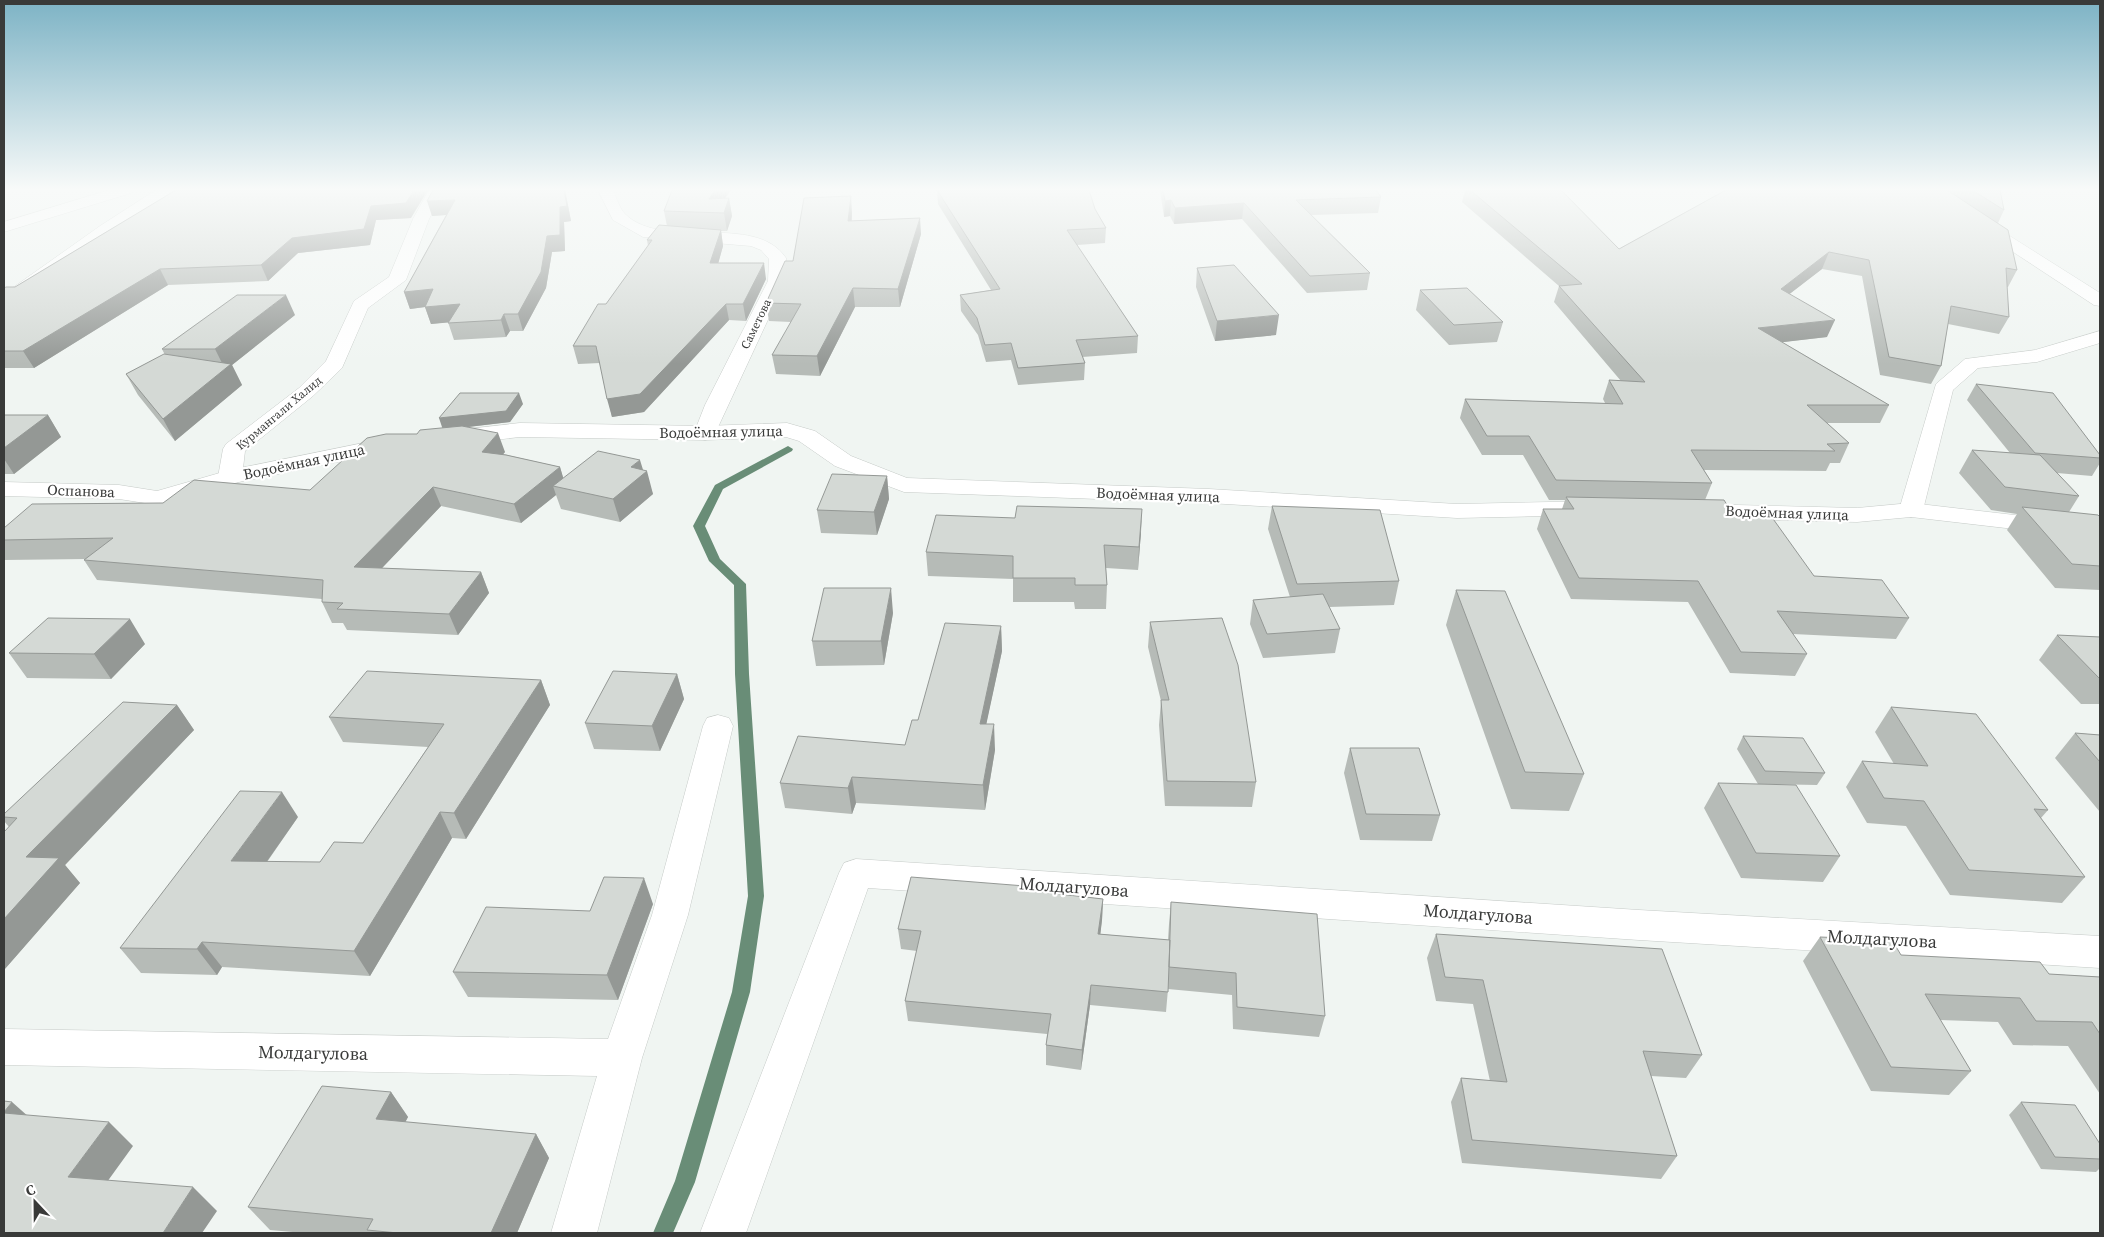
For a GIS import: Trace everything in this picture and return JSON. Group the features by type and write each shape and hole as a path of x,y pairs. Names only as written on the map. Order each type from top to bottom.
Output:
{"street":[{"path":"4,302 80,248"},
{"name":"Курмангали Халид","path":"230,477 234,449 253,432 306,392 335,364 360,305 397,280 410,248"},
{"name":"Саметова","path":"705,433 716,405 777,281 778,258 769,248"},
{"path":"2016,248 2100,301"},
{"path":"1911,510 1943,388 1972,363 2037,356 2100,337"},
{"name":"Водоёмная улица","path":"230,477 422,440 520,430 705,433 786,430 807,436 827,452 843,461 904,485 1209,496 1457,511 1572,508 1621,509"},
{"name":"Оспанова","path":"4,489 119,492 158,498 230,477"},
{"name":"Водоёмная улица","path":"1670,510 1857,515 1911,510 2100,532"},
{"path":"574,1233 622,1058 670,915 718,726"},
{"name":"Молдагулова","path":"723,1233 856,873 2100,952"},
{"name":"Молдагулова","path":"4,1047 622,1058"}],"building":[{"path":"80,248 281,248 261,265 160,269 23,351 4,351 4,288 15,287"},
{"path":"429,248 545,248 541,272 518,314 504,314 501,320 448,323 460,304 425,307 433,289 404,292"},
{"path":"646,248 715,248 710,263 764,263 743,304 726,304 640,394 607,399 596,346 573,346 598,304 606,304"},
{"path":"795,248 911,248 898,289 853,288 817,356 772,355 801,304 766,303 785,261 793,261"},
{"path":"974,248 1079,248 1138,336 1076,340 1085,363 1018,368 1011,343 985,345 977,318 960,295 1000,289"},
{"path":"1284,248 1344,248 1370,273 1310,276"},
{"path":"1539,248 2012,248 2017,270 2006,268 2009,317 1951,306 1941,366 1889,357 1869,260 1829,252 1781,289 1835,320 1758,328 1889,405 1807,405 1849,443 1827,444 1835,451 1691,450 1712,483 1556,480 1529,436 1487,436 1465,399 1623,404 1609,380 1645,382 1559,286 1582,284"},
{"path":"1234,265 1279,315 1217,321 1197,268"},
{"path":"1467,288 1503,322 1454,325 1420,290"},
{"path":"237,295 286,295 215,349 162,349"},
{"path":"164,354 231,364 163,419 126,374"},
{"path":"1976,384 2053,393 2100,455 2100,458 2035,453"},
{"path":"460,393 519,393 506,411 439,418"},
{"path":"4,415 48,415 4,448"},
{"path":"462,426 498,433 482,452 506,455 560,467 514,504 433,487 354,567 481,572 449,614 337,609 343,603 322,602 323,580 84,560 113,538 4,540 4,528 32,504 163,503 194,480 310,490 367,438 386,434 417,434 420,430"},
{"path":"1972,450 2040,455 2079,496 2005,487"},
{"path":"598,451 640,460 631,467 647,471 613,499 553,486"},
{"path":"832,474 887,476 874,512 817,510"},
{"path":"1566,497 1724,500 1732,513 1771,516 1814,576 1882,580 1909,618 1777,611 1807,654 1741,652 1698,581 1579,578 1543,509 1574,509"},
{"path":"1017,506 1142,509 1139,547 1104,545 1107,585 1075,585 1075,578 1013,578 1013,556 926,552 936,515 1015,518"},
{"path":"1272,506 1380,510 1399,581 1297,584"},
{"path":"2022,507 2098,515 2100,517 2100,566 2072,564"},
{"path":"824,588 891,588 881,641 812,641"},
{"path":"1456,590 1505,591 1584,774 1525,772"},
{"path":"1323,594 1340,629 1267,634 1253,600"},
{"path":"48,618 130,619 94,654 9,653"},
{"path":"1222,618 1238,665 1256,782 1167,781 1161,700 1169,700 1150,622"},
{"path":"945,623 1001,626 980,724 994,724 983,785 852,777 848,788 780,783 798,736 905,745 912,720 918,720"},
{"path":"2057,635 2100,637 2100,679"},
{"path":"367,671 541,680 454,813 440,812 354,951 202,942 197,949 120,948 240,791 282,792 231,861 320,862 334,842 363,843 444,724 329,717"},
{"path":"613,671 677,674 652,726 585,723"},
{"path":"123,702 177,705 26,857 59,858 4,919 4,832 17,818 4,817 4,814"},
{"path":"1891,707 1976,714 2048,810 2034,809 2085,877 1969,870 1924,801 1884,798 1862,761 1928,766"},
{"path":"2075,733 2100,735 2100,762"},
{"path":"1743,736 1803,738 1825,773 1765,771"},
{"path":"1350,748 1419,748 1440,815 1366,814"},
{"path":"1718,783 1796,785 1840,856 1756,853"},
{"path":"604,877 644,878 607,975 453,972 486,907 590,911"},
{"path":"911,877 1025,886 1024,890 1103,899 1098,934 1170,940 1168,992 1091,985 1082,1050 1046,1045 1051,1014 905,1001 921,931 898,929"},
{"path":"1171,902 1317,914 1325,1016 1237,1007 1236,973 1169,967"},
{"path":"1436,934 1662,949 1702,1055 1643,1051 1677,1156 1472,1140 1461,1078 1507,1082 1483,980 1445,977"},
{"path":"1820,937 1892,940 1901,955 2040,962 2049,974 2100,977 2100,1034 2092,1022 2036,1021 2020,998 1925,994 1971,1071 1891,1067"},
{"path":"322,1086 391,1092 376,1119 536,1134 491,1233 398,1233 367,1230 373,1219 248,1207"},
{"path":"4,1101 12,1102 4,1112"},
{"path":"2021,1102 2075,1105 2100,1144 2100,1159 2055,1157"},
{"path":"4,1113 109,1122 68,1177 193,1187 163,1233 4,1233"}],"waterway":[{"path":"663,1233 685,1182 741,992 756,896 742,674 740,584 715,561 699,526 719,487 788,449"}]}
